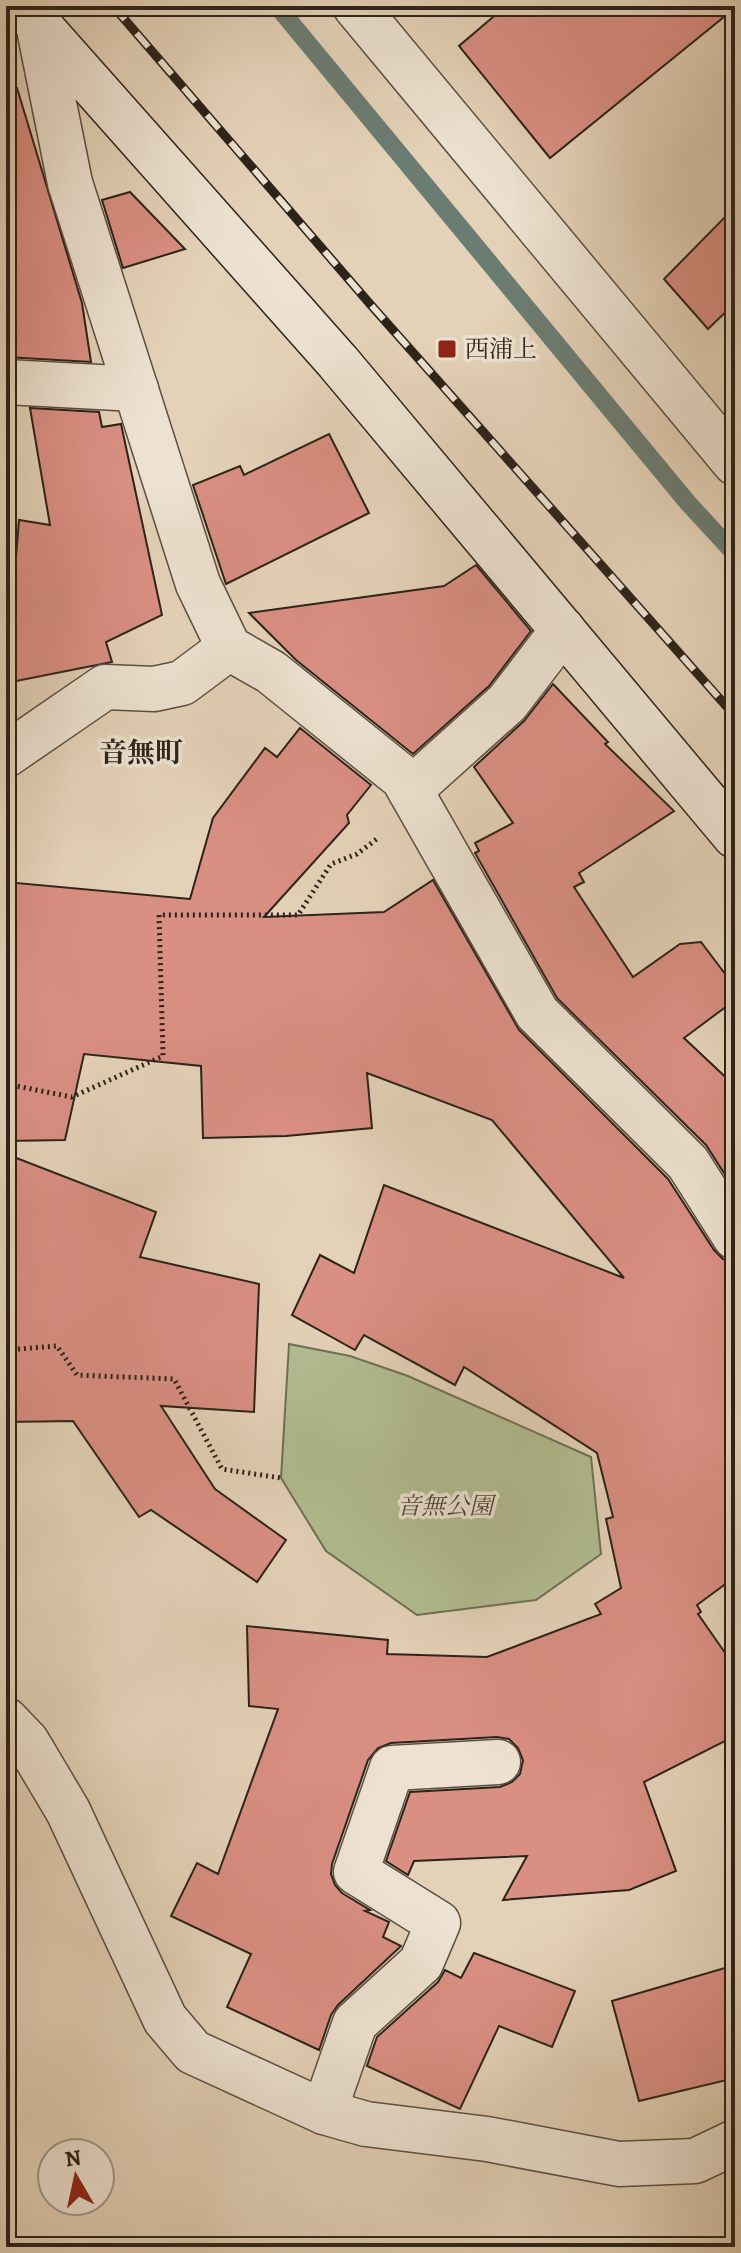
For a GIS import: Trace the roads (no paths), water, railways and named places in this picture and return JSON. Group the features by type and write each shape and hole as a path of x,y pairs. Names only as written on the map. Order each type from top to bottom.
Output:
{"street":[{"path":"359,7 735,463"},
{"path":"30,15 70,183 198,584 229,648 271,672 403,778 537,1013 688,1163 735,1237"},
{"path":"30,15 338,362 735,836"},
{"path":"6,382 136,389"},
{"path":"415,799 507,703 563,630"},
{"path":"6,755 105,687 154,689 182,683 229,648"},
{"path":"6,1720 27,1742 68,1811 165,2019 193,2052 324,2112 366,2124 487,2139 619,2164 695,2161 735,2142"},
{"path":"324,2112 355,2023 421,1963 438,1923 356,1872 392,1768 498,1762"}],"waterway":[{"path":"277,6 688,503 735,554"}],"railway":[{"path":"113,6 370,304 735,716"}],"place":[{"name":"西浦上","path":"447,349"}],"district":[{"name":"音無町","path":"141,752"}],"park label":[{"name":"音無公園","path":"445,1506"}]}
